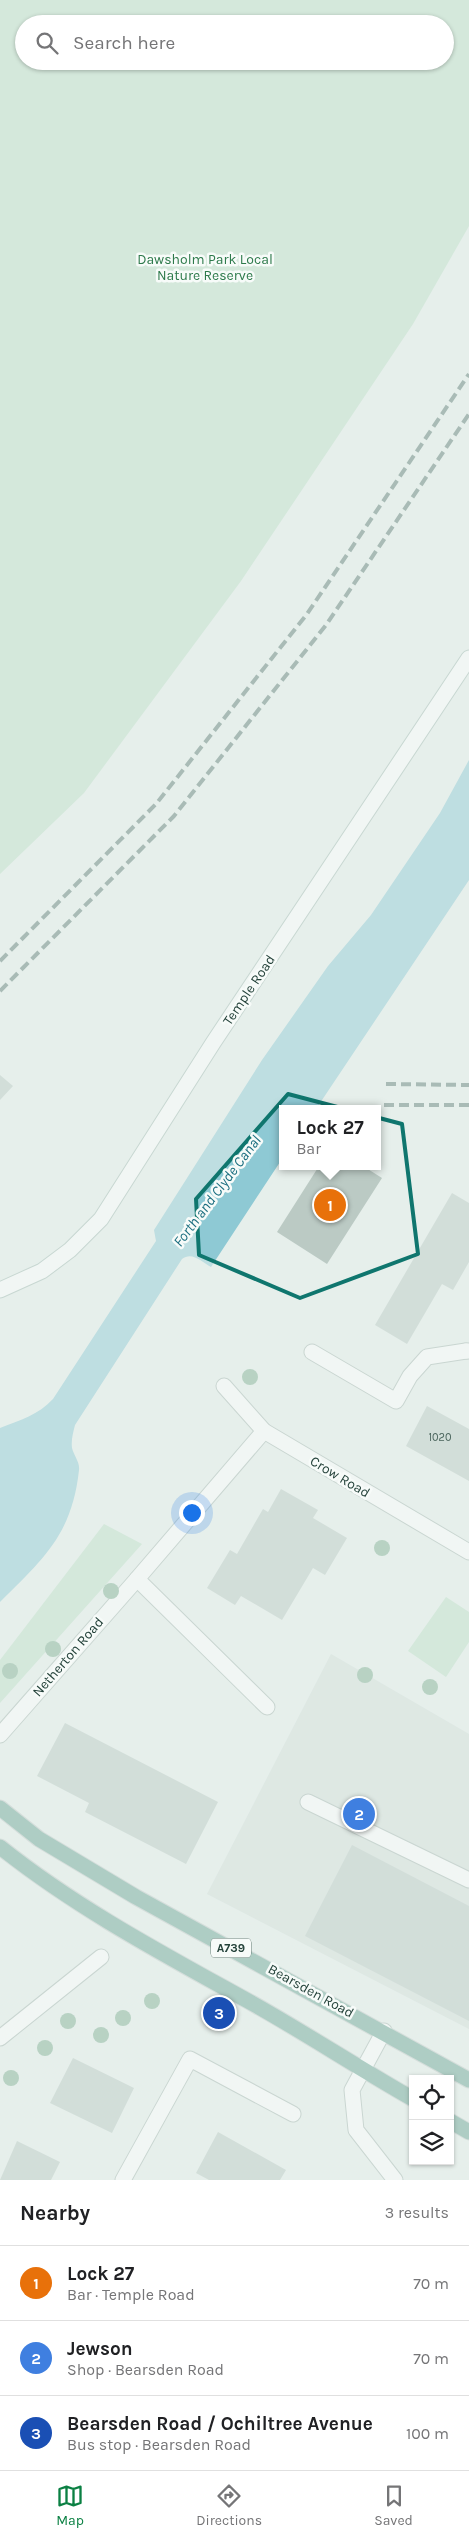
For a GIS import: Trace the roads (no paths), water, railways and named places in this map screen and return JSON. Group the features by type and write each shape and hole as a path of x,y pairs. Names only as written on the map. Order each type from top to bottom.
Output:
{"main road":[{"name":"Bearsden Road","path":"0,1808 38,1839 136,1896 384,2031 469,2080"},
{"name":"A739","path":"0,1847 25,1867 119,1928 265,2011 409,2097"},
{"path":"454,2123 469,2132"}],"street":[{"name":"Temple Road","path":"0,1290 42,1271 70,1250 102,1218 219,1035 469,658"},
{"path":"312,1352 396,1401 410,1376 427,1357 467,1351"},
{"name":"Crow Road","path":"224,1386 264,1431 469,1552"},
{"name":"Netherton Road","path":"0,1735 264,1431"},
{"path":"137,1579 267,1707"},
{"path":"308,1802 469,1880"},
{"path":"0,2038 101,1957"},
{"path":"384,2031 352,2090 356,2130 394,2180"},
{"path":"123,2180 190,2059 293,2114"}],"water":[{"name":"Forth and Clyde Canal","path":"469,760 469,880 319,1105 279,1105 279,1164 211,1267 193,1257 189,1256 182,1259 75,1425 72,1448 79,1464 79,1470 70,1512 53,1544 30,1572 0,1602 0,1428 35,1413 53,1399 156,1241 154,1230 262,1060 328,966 371,915 440,813"}],"railway":[{"path":"0,961 156,804 307,614 469,374"},
{"path":"0,991 174,816 326,625 469,414"},
{"path":"386,1084 469,1085"},
{"path":"384,1105 469,1105"}],"place":[{"name":"Lock 27","path":"330,1205"},
{"name":"Jewson","path":"359,1814"},
{"name":"Bearsden Road / Ochiltree Avenue","path":"219,2013"}],"park label":[{"name":"Dawsholm Park Local Nature Reserve","path":"205,268"}]}
